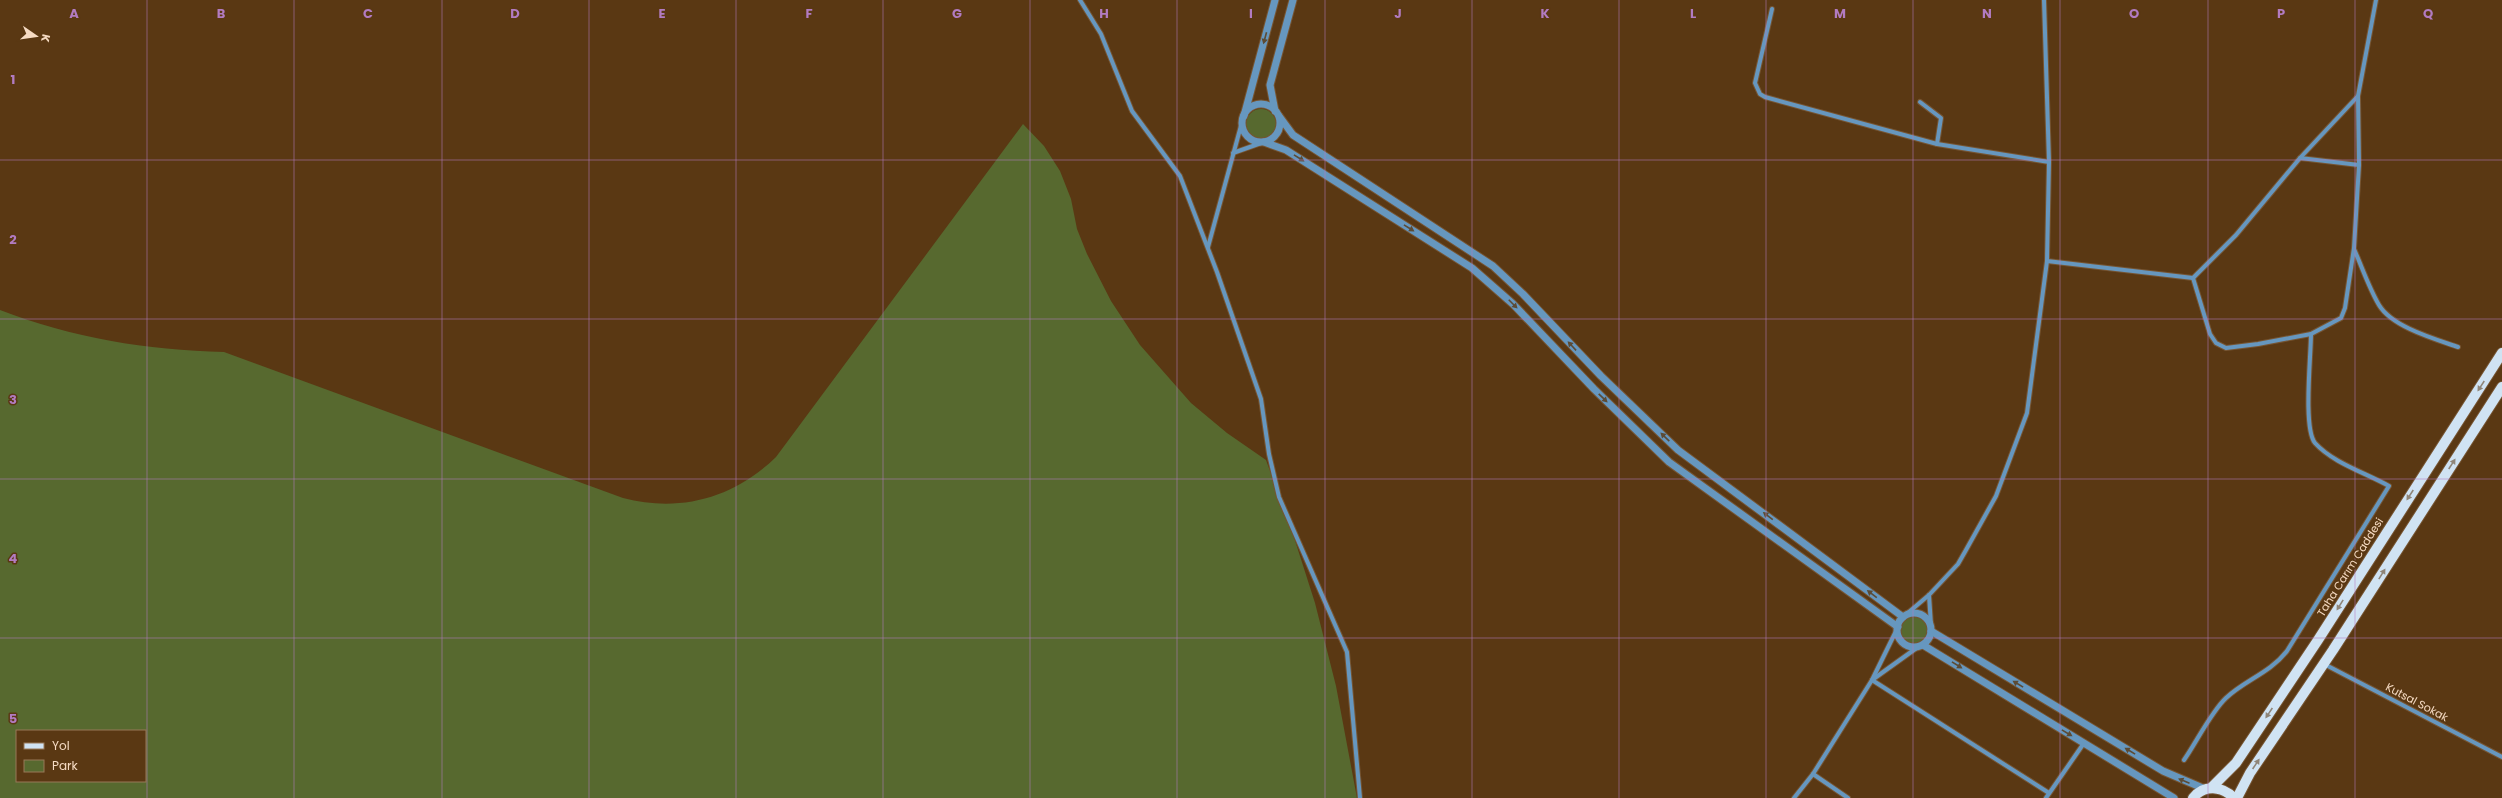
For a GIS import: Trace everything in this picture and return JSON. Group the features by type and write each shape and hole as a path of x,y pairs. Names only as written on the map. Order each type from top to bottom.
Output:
{"main road":[{"name":"Taha Carım Caddesi","path":"2193,798 2208,789 2236,763 2502,354"},
{"path":"2237,798 2250,773 2324,663 2502,387"},
{"path":"2208,789 2224,790 2234,798"}],"street":[{"path":"1080,0 1101,34 1132,111 1180,176 1208,248 1261,399 1269,454 1279,497 1348,652 1360,798"},
{"path":"1208,248 1275,0"},
{"path":"1233,153 1264,142 1277,133 1280,123 1270,85 1293,0"},
{"path":"1794,798 1813,774 1872,680 1903,617 1929,595 1958,564 1996,496 2027,413 2047,260 2049,162 2044,0"},
{"path":"2193,278 2210,334 2220,346 2226,348 2258,344 2311,334 2337,322 2344,313 2354,248 2359,165 2358,96 2376,0"},
{"path":"1772,9 1756,83 1760,94 1770,99 1937,144 2049,162"},
{"path":"2193,278 2263,205 2300,158 2358,96"},
{"path":"1920,102 1942,118 1937,144"},
{"path":"1903,617 1678,450 1601,376 1523,294 1493,266 1293,135 1277,114 1264,104 1258,104 1247,110 1243,119 1242,128 1248,138 1286,150 1472,268 1514,304 1594,389 1669,462 1898,627 1899,638 1903,643 1913,647 1921,646 2174,798"},
{"path":"2300,158 2359,165"},
{"path":"2354,248 2380,307 2391,318 2406,326 2458,347"},
{"path":"2047,260 2193,278"},
{"path":"2184,760 2224,700 2242,684 2276,664 2287,651 2389,486 2325,452 2312,437 2308,424 2311,334"},
{"path":"1872,680 1921,646 1930,636 1929,595"},
{"path":"1903,617 1914,613 1924,616 1931,628 2163,771 2208,789"},
{"name":"Kutsal Sokak","path":"2324,663 2502,756"},
{"path":"1872,680 2050,793"},
{"path":"2046,798 2084,743"},
{"path":"1813,774 1848,798"}],"green space":[{"path":"1261,109 1272,113 1276,124 1272,135 1261,139 1250,135 1246,124 1250,113"},
{"path":"1023,124 1044,146 1060,171 1071,199 1077,229 1087,254 1111,301 1140,345 1191,403 1227,433 1266,460 1291,528 1315,603 1336,686 1357,798 0,798 0,310 55,328 110,341 167,349 224,352 623,498 665,504 685,502 724,492 742,483 760,471 776,457"},
{"path":"1914,616 1924,620 1928,630 1924,640 1914,644 1904,640 1900,630 1904,620"}]}
